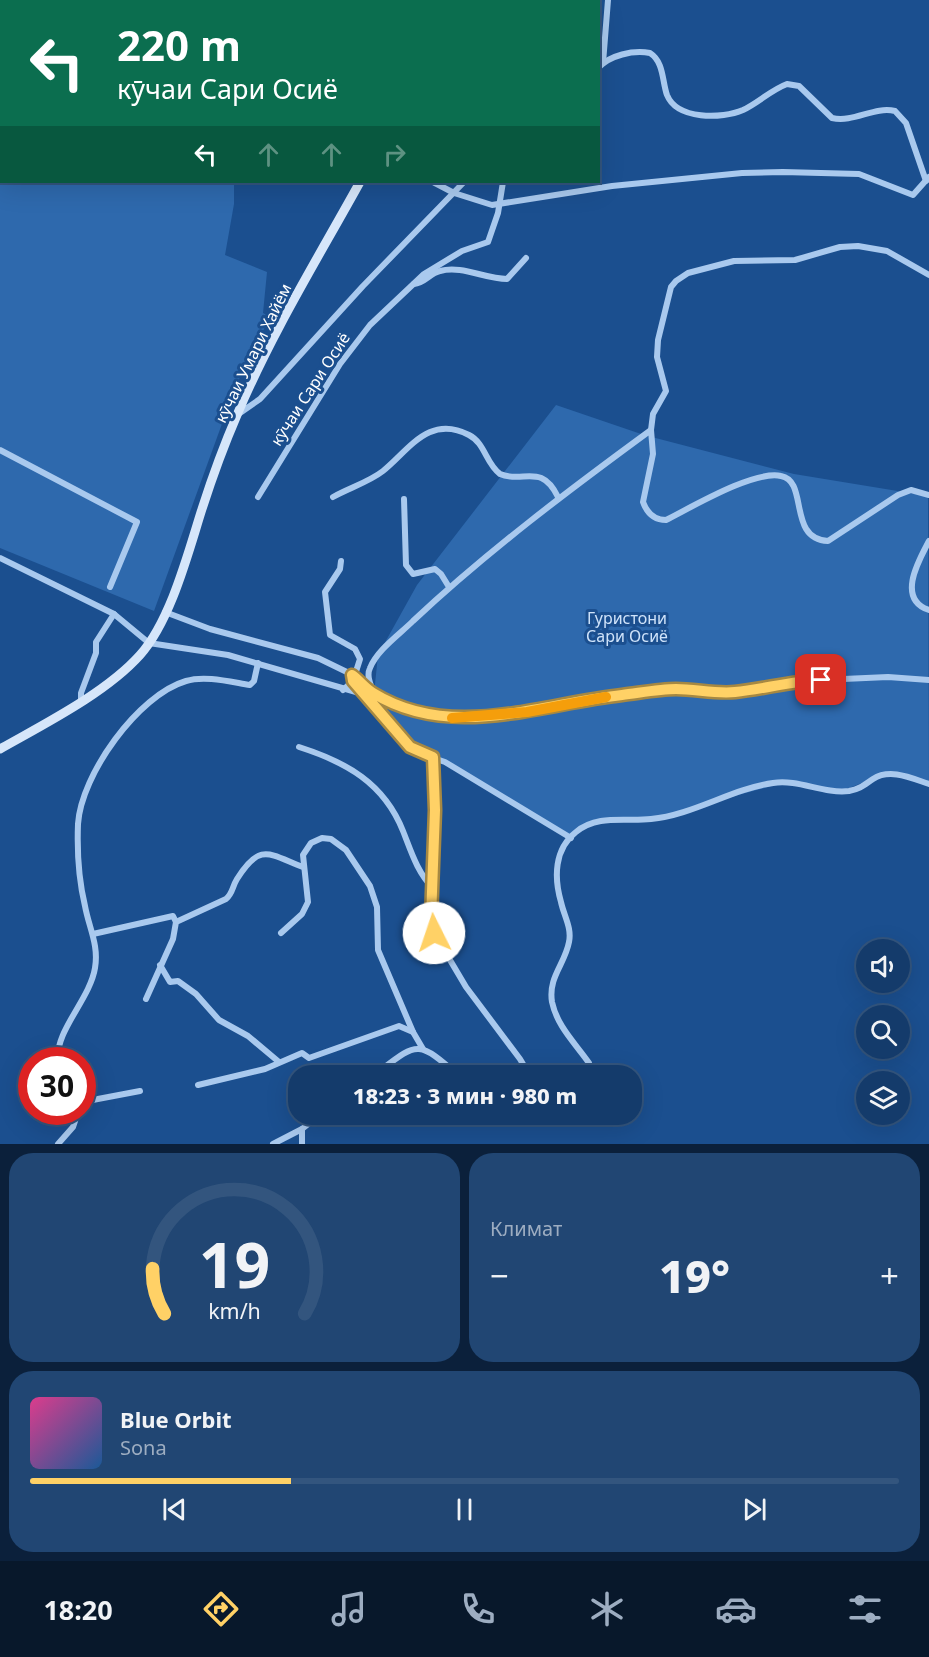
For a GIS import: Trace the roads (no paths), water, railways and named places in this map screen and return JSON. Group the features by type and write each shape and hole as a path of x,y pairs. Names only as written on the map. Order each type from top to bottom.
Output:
{"main road":[{"name":"кӯчаи Умари Хайём","path":"0,748 81,700 125,669 149,643 181,576 203,506 236,416 281,327 359,184"}],"street":[{"path":"601,65 608,0"},
{"path":"435,183 481,203 500,205 612,186 741,173 859,174 915,195 928,179 906,123 896,111 879,110 850,118 832,118 799,86 787,84 744,109 730,114 690,113 681,111 669,100 657,60 650,53 622,55 601,65"},
{"path":"236,416 261,399 363,286 463,183"},
{"name":"кӯчаи Сари Осиё","path":"258,498 340,364 370,325 414,284 448,259 488,242 498,213 503,183"},
{"path":"929,275 887,251 858,246 840,247 795,260 734,261 681,276 671,288 658,340 657,357 666,390 653,414 651,430 653,454 643,502 651,516 659,520 666,520 732,487 764,478 782,476 795,488 801,519 807,531 828,541 898,495 912,490 929,495"},
{"path":"414,284 421,283 439,271 468,271 497,279 507,279 526,258"},
{"path":"333,497 383,471 418,437 439,430 468,434 480,445 491,466 500,474 535,476 548,483 558,497"},
{"path":"374,694 369,679 370,666 449,587 558,497 651,430"},
{"path":"0,450 137,522 110,587"},
{"path":"404,499 406,565 413,574 435,569 449,587"},
{"path":"929,541 914,570 911,590 915,600 929,610"},
{"path":"0,558 114,614 149,643 208,651 258,663 342,690 363,694"},
{"path":"341,561 325,597 330,635 355,649 359,655 352,678 342,690"},
{"path":"165,612 210,629 318,658 374,694 412,711 453,718 527,712 619,695 676,689 709,693 764,688 798,681 888,676 929,680"},
{"path":"81,700 81,693 96,653 96,642 114,614"},
{"path":"60,1047 66,1030 78,1012 95,969 97,947 84,903 78,822 97,765 154,698 189,680 250,685 254,681 258,663"},
{"path":"352,678 363,694 410,747 433,757 571,838"},
{"path":"299,747 328,756 368,779 389,801 418,867 433,888"},
{"path":"433,757 435,790 431,919 434,933 466,987 524,1065"},
{"path":"589,1065 558,1020 550,989 554,974 569,941 570,929 556,879 556,863 571,838 595,821 660,817 772,783 790,781 839,792 862,788 873,778 887,773 929,784"},
{"path":"281,933 302,914 308,902 303,867 305,850 311,843 322,838 337,842 354,860 370,886 377,907 378,950 413,1032 423,1049"},
{"path":"176,922 226,899 255,855 273,853 303,867"},
{"path":"93,934 173,916 176,922 173,939 146,999"},
{"path":"160,965 170,982 178,981 196,994 219,1020 248,1036 279,1062"},
{"path":"198,1085 265,1069 302,1053 309,1058 399,1026 413,1032"},
{"path":"387,1065 400,1055 417,1048 430,1050 447,1065"},
{"path":"96,1099 140,1091"},
{"path":"58,1144 74,1125"},
{"path":"273,1144 307,1125"},
{"path":"302,1129 302,1144"}],"park label":[{"name":"Гуристони Сари Осиё","path":"627,627"}]}
